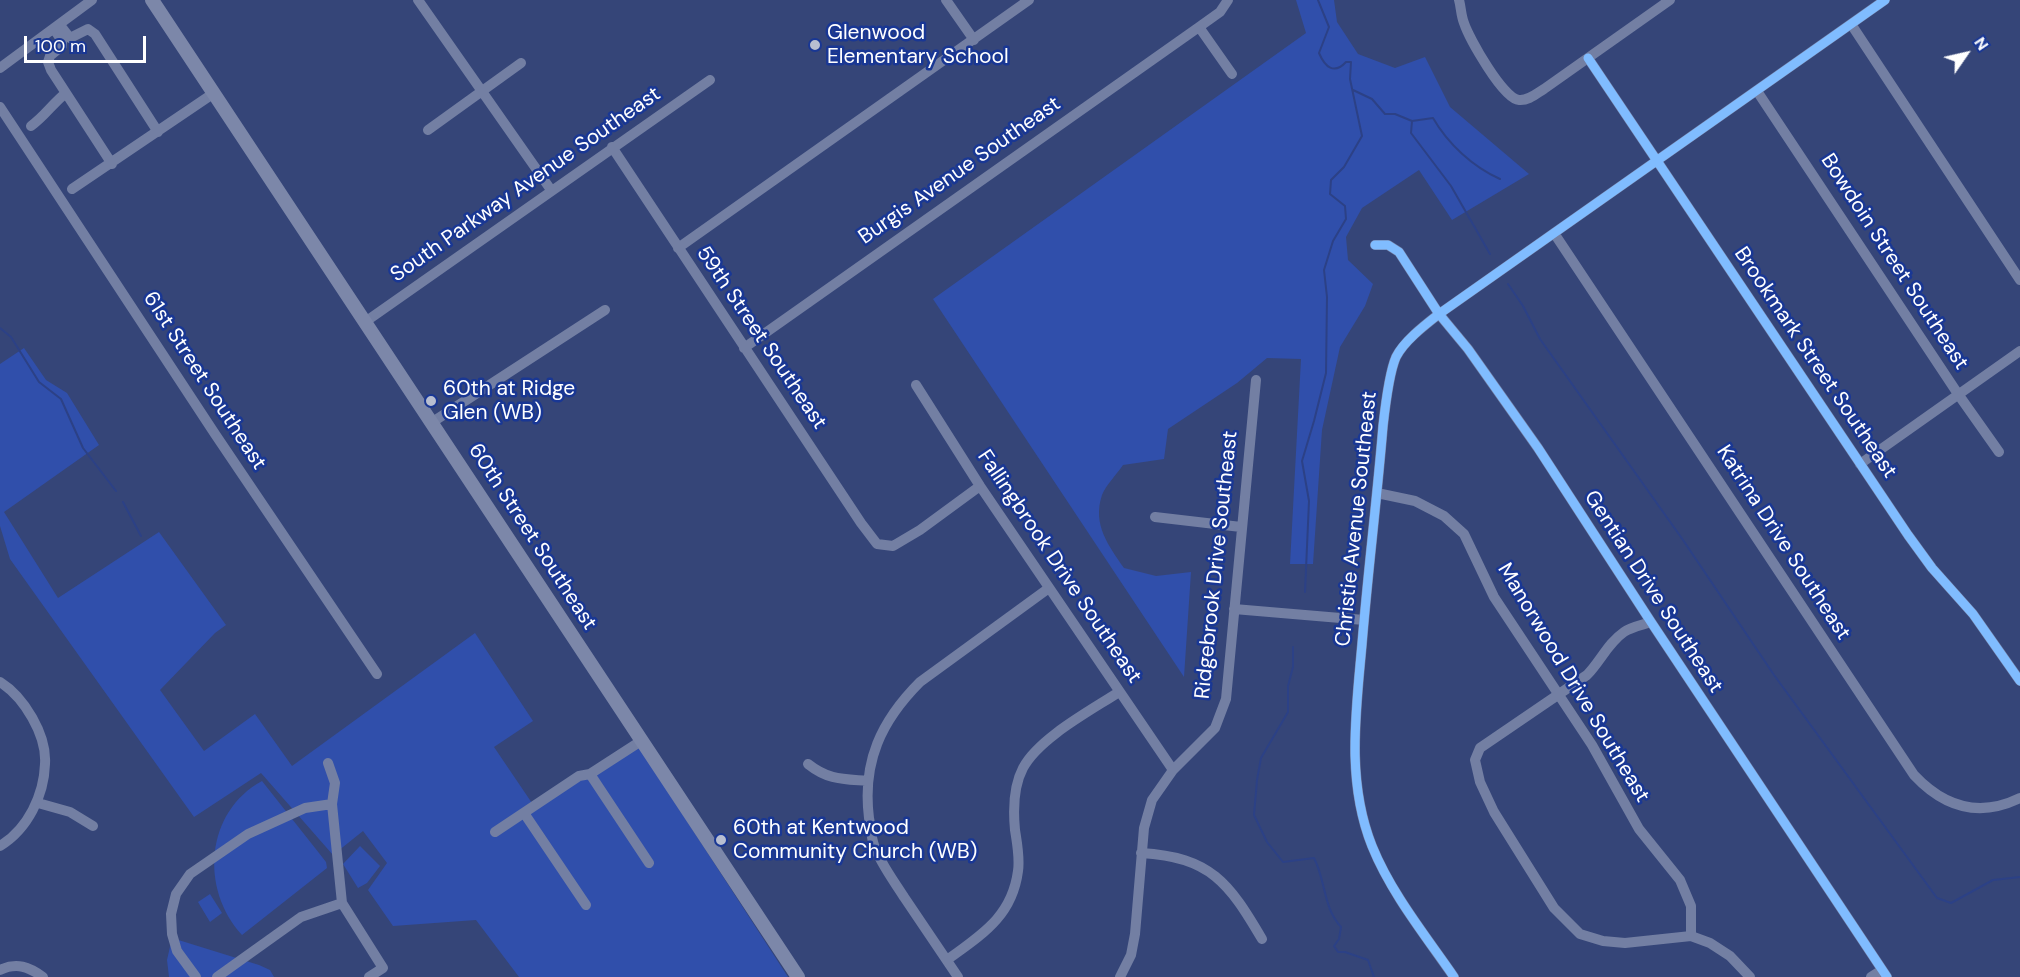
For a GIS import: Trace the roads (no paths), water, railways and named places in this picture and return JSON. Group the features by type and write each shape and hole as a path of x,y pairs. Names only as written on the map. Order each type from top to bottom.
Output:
{"main road":[{"name":"60th Street Southeast","path":"152,0 798,977"}],"street":[{"path":"0,68 92,0"},
{"path":"418,0 552,190"},
{"path":"946,0 974,40"},
{"path":"678,249 1029,0"},
{"path":"1228,0 1220,12 1199,27 1232,74"},
{"path":"1459,0 1464,23 1476,50 1508,96 1517,100 1527,99 1670,0"},
{"name":"Christie Avenue Southeast","path":"1454,977 1383,871 1361,812 1355,771 1354,742 1364,620 1387,396 1396,357 1416,333 1439,314 1885,0"},
{"path":"1851,24 2020,280"},
{"path":"57,27 62,46 50,56 48,62 112,164"},
{"path":"57,27 70,38 88,29 95,34 158,132"},
{"name":"Burgis Avenue Southeast","path":"744,348 1199,27"},
{"name":"Brookmark Street Southeast","path":"1588,58 1923,556 1973,614 2020,681"},
{"path":"428,130 521,63"},
{"name":"South Parkway Avenue Southeast","path":"365,322 710,80"},
{"name":"Bowdoin Street Southeast","path":"1757,92 1999,453"},
{"path":"31,126 42,118 52,103 66,93"},
{"path":"72,189 214,93"},
{"name":"61st Street Southeast","path":"0,107 215,434 377,674"},
{"name":"59th Street Southeast","path":"612,147 866,531 877,544 893,546 902,541 980,486"},
{"name":"Katrina Drive Southeast","path":"1554,233 1914,775 1926,788 1944,800 1970,808 1989,808 2020,798"},
{"name":"Gentian Drive Southeast","path":"1375,245 1388,245 1399,252 1439,314 1468,349 1538,448 1885,974"},
{"path":"431,423 605,310"},
{"path":"1860,464 2020,351"},
{"name":"Ridgebrook Drive Southeast","path":"1120,977 1131,955 1135,934 1144,828 1152,800 1173,770 1215,728 1226,699 1256,380"},
{"name":"Fallingbrook Drive Southeast","path":"916,385 980,486 1173,770"},
{"name":"Manorwood Drive Southeast","path":"1377,493 1415,501 1444,516 1464,534 1494,597 1608,772 1639,830 1671,866 1680,880 1691,906 1691,936"},
{"path":"1155,517 1241,526"},
{"path":"958,977 894,882 874,845 867,802 867,781 875,746 902,700 939,667 1049,588"},
{"path":"1234,609 1364,620"},
{"path":"1651,622 1625,631 1609,646 1599,663 1587,675 1480,748 1475,760 1480,782 1494,812 1554,908 1580,934 1603,941 1625,943 1691,936 1710,943 1730,956 1750,977"},
{"path":"0,682 9,688 28,709 39,734 46,763 38,803 20,828 0,846"},
{"path":"947,960 999,918 1012,899 1018,869 1013,808 1016,784 1023,767 1039,746 1119,692"},
{"path":"495,832 579,776 590,774 641,741"},
{"path":"328,763 334,783 332,804 342,903 382,968 369,977"},
{"path":"808,764 822,774 834,778 867,781"},
{"path":"590,774 649,863"},
{"path":"38,803 70,812 93,826"},
{"path":"196,977 177,951 172,934 171,914 176,894 190,874 248,834 305,808 332,804"},
{"path":"524,813 586,905"},
{"path":"1142,853 1191,861 1216,876 1242,905 1262,939"},
{"path":"217,977 301,917 342,903"},
{"path":"0,970 16,965 29,967 43,977"},
{"path":"1871,977 1885,974"}],"waterway":[{"path":"1305,592 1309,501 1302,461 1326,373 1327,297 1324,270 1333,241 1346,219 1345,206 1330,194 1331,180 1344,167 1362,136 1350,79 1351,62 1346,62 1338,68 1330,68 1319,53 1329,27 1318,0"},
{"path":"1353,90 1372,99 1385,114 1395,114 1412,121 1433,118 1462,154 1480,168 1500,179"},
{"path":"1412,121 1411,133 1451,186 1490,254"},
{"path":"1508,284 1523,306 1540,339 1683,540 1774,675 1937,898 1951,903 1993,880 2020,877"},
{"path":"0,328 11,337 39,382 61,399 83,448 116,491"},
{"path":"123,502 141,536"},
{"path":"1293,647 1293,667 1288,686 1288,712 1261,758 1254,815 1267,842 1283,862 1314,858 1331,911 1341,927 1339,939 1334,946 1338,952 1345,952 1368,960 1374,977"}],"place":[{"name":"Glenwood Elementary School","path":"815,45"},
{"name":"60th at Ridge Glen (WB)","path":"431,401"},
{"name":"60th at Kentwood Community Church (WB)","path":"721,840"}]}
